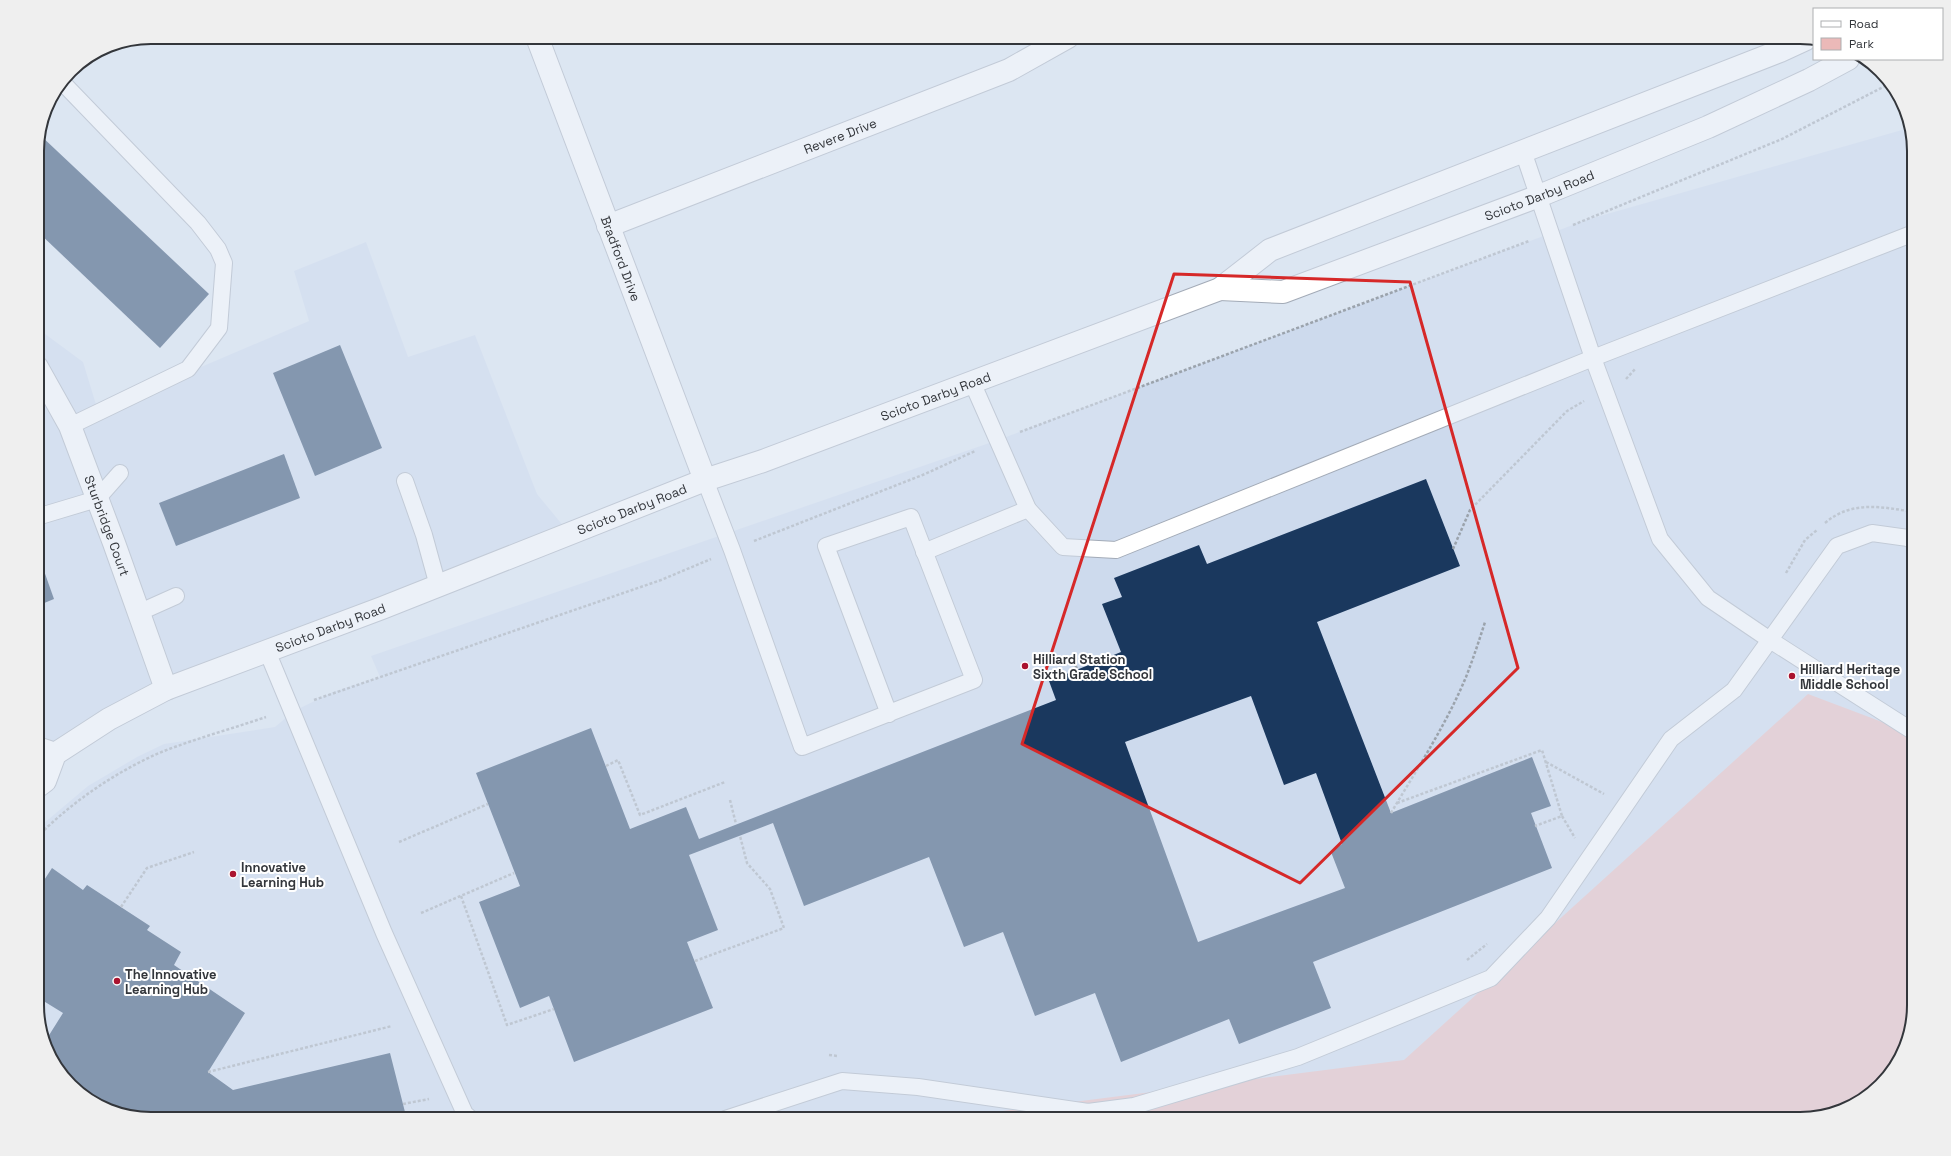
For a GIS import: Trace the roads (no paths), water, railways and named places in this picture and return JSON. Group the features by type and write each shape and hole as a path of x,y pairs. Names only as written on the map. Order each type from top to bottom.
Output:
{"main road":[{"name":"Bradford Drive","path":"540,44 705,480"},
{"name":"Revere Drive","path":"608,226 1009,70 1055,44"},
{"name":"Scioto Darby Road","path":"44,782 46,751 166,689 268,652 705,480 763,461 1220,289 1270,250 1780,51 1794,44"},
{"name":"Scioto Darby Road","path":"1220,289 1283,292 1539,196 1708,128 1809,80 1846,60"},
{"name":"Sturbridge Court","path":"44,380 70,426 166,689"}],"lane":[{"path":"66,86 198,223 218,249 224,263 219,328 188,369 70,426"},
{"path":"1523,151 1593,358 1660,540 1708,598 1770,640 1907,728"},
{"path":"972,382 1028,509 1063,547 1116,550 1593,358 1907,236"},
{"path":"44,515 97,499 120,473"},
{"path":"705,480 724,534 732,550 802,747 889,714 974,680 911,517 826,546 889,714"},
{"path":"406,481 424,535 438,586"},
{"path":"924,552 1028,509"},
{"path":"747,1112 842,1081 918,1087 1088,1112 1134,1106 1298,1057 1491,978 1548,918 1671,739 1734,690 1837,546 1872,533 1907,538"},
{"path":"138,613 176,596"},
{"path":"268,652 384,933 465,1112"}],"place":[{"name":"Hilliard Station Sixth Grade School","path":"1025,666"},
{"name":"Hilliard Heritage Middle School","path":"1792,676"},
{"name":"Innovative Learning Hub","path":"233,874"},
{"name":"The Innovative Learning Hub","path":"117,981"}]}
